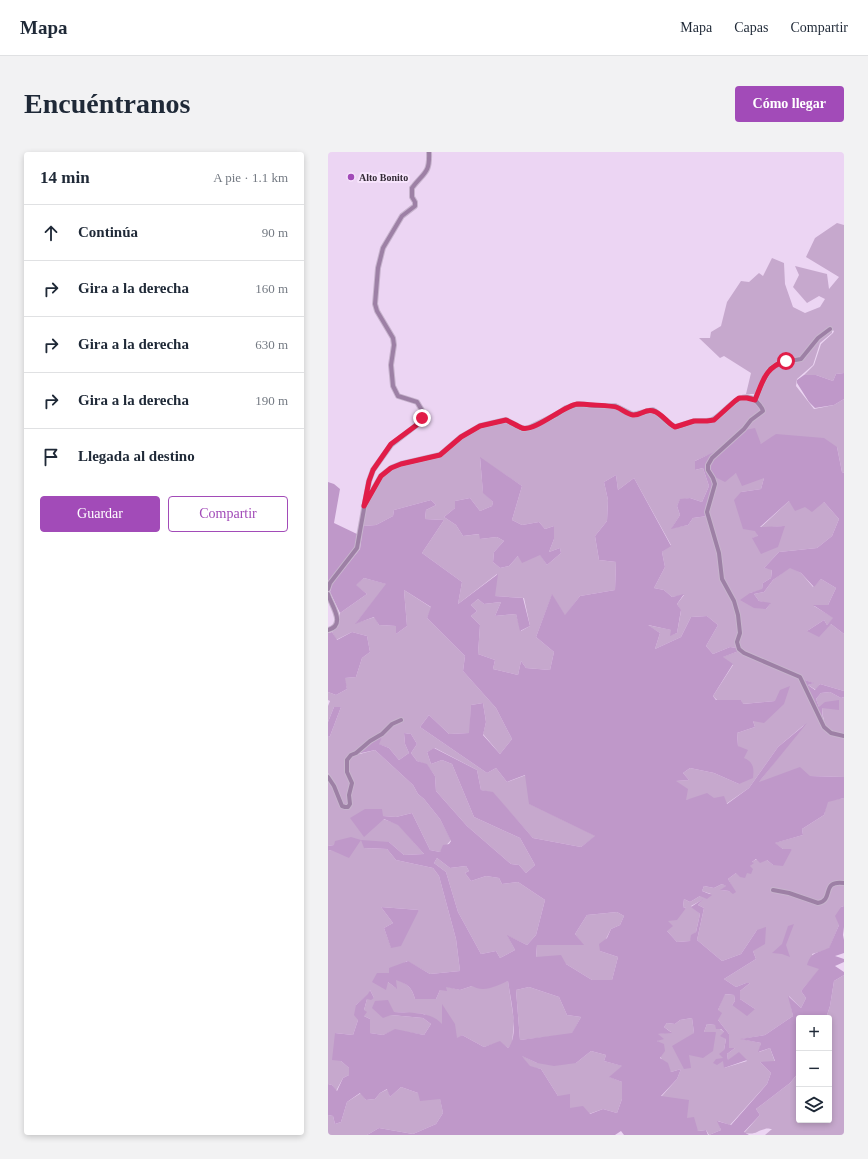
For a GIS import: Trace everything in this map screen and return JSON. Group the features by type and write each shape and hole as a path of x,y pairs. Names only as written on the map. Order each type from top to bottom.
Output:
{"street":[{"path":"328,589 330,583 357,548 369,481 373,470 391,444 418,424 422,418 423,412 417,402 398,396 393,386 391,365 394,345 393,338 377,311 375,304 378,268 383,248 402,216 415,206 415,202 412,197 412,188 427,171 430,164 429,152"},
{"path":"755,400 770,369 779,363 801,358 813,342 830,329"},
{"path":"364,506 381,476 391,468 401,464 440,455 467,433 480,426 500,420 506,420 523,429 529,428 556,415 566,408 579,404 615,406 633,415 637,415 648,410 653,410 660,414 670,425 675,427 694,421 714,420 739,398 755,400 763,411 751,420 744,429 712,458 708,470 715,484 707,512 719,553 722,579 734,601 738,615 740,633 737,642 739,649 744,654 800,677 824,727 831,732 844,736"},
{"path":"328,594 338,614 336,623 331,630 328,630"},
{"path":"328,777 334,786 342,806 348,807 350,804 349,795 352,783 347,772 347,760 351,755 382,734 392,724 401,720"},
{"path":"772,890 789,893 818,903 823,902 826,898 829,886 832,883 844,883"}],"shaded area":[{"path":"837,223 844,225 844,373 836,374 833,381 816,375 804,375 814,365 821,344 833,333 834,331 830,328 817,337 800,357 779,362 769,368 756,394 746,394 751,373 724,356 720,358 699,338 710,338 711,332 721,326 727,302 741,281 749,282 759,273 763,276 772,258 784,263 785,284 793,307 805,313 820,307 825,299 819,296 807,303 793,287 799,275 795,266 827,274 829,289 839,277 806,257 815,238"},
{"path":"832,330 832,333 820,343 813,365 797,379 796,386 814,409 834,405 844,399 844,473 842,472 837,447 761,444 745,430 752,421 764,412 757,400 771,370 780,364 798,361 814,343"},
{"path":"844,373 844,399 834,405 815,408 809,402 797,383 797,380 804,375 816,375 833,381 836,374"},
{"path":"747,399 754,402 759,406 761,411 724,446 695,461 695,470 703,468 709,486 702,502 690,498 680,500 677,506 680,515 672,528 688,525 693,518 707,516 718,553 721,579 737,615 738,633 735,643 737,648 730,647 713,654 706,646 718,625 707,616 691,617 681,637 655,649 660,633 647,625 672,630 671,635 677,633 681,611 677,604 684,595 672,597 664,590 654,588 665,567 662,552 671,545 634,478 618,490 616,475 604,482 608,500 607,521 595,536 599,560 616,562 615,590 580,596 565,616 552,595 536,637 554,652 550,670 526,668 521,661 518,675 493,669 495,660 478,654 480,625 471,616 477,611 471,605 478,599 484,604 501,602 495,616 516,614 521,631 530,626 524,598 494,596 497,574 458,604 462,582 422,553 444,520 425,519 426,510 436,505 431,500 394,510 393,516 376,525 363,526 366,504 382,477 402,465 441,457 462,438 481,427 505,421 522,430 528,430 541,425 570,408 578,406 616,408 632,416 653,412 668,426 679,428 695,423 711,422 723,415 740,400","holes":["480,458 522,486 512,520 522,525 539,522 545,529 554,526 554,539 549,552 560,548 561,553 547,565 540,554 522,562 519,555 509,566 500,568 493,562 494,552 504,541 497,537 480,539 480,534 463,536 456,525 444,517 455,508 455,501 470,498 480,511 492,506 493,502 483,492"]},
{"path":"755,428 761,444 776,434 824,438 837,447 842,472 844,473 844,634 831,624 819,637 807,631 824,620 827,625 833,618 813,605 828,605 836,588 821,579 814,587 801,573 790,568 773,580 764,592 754,594 759,601 771,603 766,609 754,608 740,600 750,593 762,589 763,583 771,578 772,570 764,568 779,552 817,548 832,536 839,519 824,502 812,512 805,507 795,511 789,501 760,527 785,526 778,547 761,554 752,538 758,536 755,531 743,529 734,500 741,492 761,489 764,478 742,486 736,473 725,482 715,477 709,469 713,458 745,430"},
{"path":"718,450 707,465 713,484 706,512 707,516 693,518 688,525 671,529 680,515 677,506 680,499 690,498 702,502 709,486 703,468 695,470 695,461"},
{"path":"480,457 522,486 512,520 522,525 539,522 545,529 554,526 554,539 549,552 560,548 561,553 547,565 540,555 522,563 518,556 509,566 500,568 493,562 494,552 504,541 497,537 480,539 479,534 463,536 456,525 444,517 455,508 455,501 470,498 480,511 492,506 493,502 483,493"},
{"path":"736,473 764,478 761,489 741,492 758,536 753,538 784,526 760,528 789,501 805,507 824,502 839,519 832,536 817,548 779,552 764,568 772,569 771,578 763,583 762,590 750,593 766,609 770,604 759,601 754,594 764,592 773,580 790,567 801,573 813,587 821,579 836,588 828,605 814,606 834,618 827,625 824,620 807,631 831,624 844,634 844,691 820,684 816,690 808,685 813,683 745,652 738,643 740,615 724,579 709,512 715,477"},
{"path":"616,475 618,490 634,478 671,546 662,552 665,567 654,588 664,590 672,597 684,594 677,604 681,610 677,633 670,636 671,630 648,625 660,633 655,649 681,637 691,617 707,616 718,625 706,646 713,654 730,647 737,648 739,651 723,657 733,664 713,696 716,700 741,700 743,704 775,701 780,690 790,686 784,704 764,723 753,721 755,727 737,733 738,746 748,750 744,758 753,766 753,778 739,784 714,773 690,768 683,773 689,780 676,781 688,789 686,800 707,793 714,798 724,796 727,804 749,788 778,747 807,723 759,782 800,767 810,776 844,777 844,798 828,802 824,815 802,829 803,835 775,843 783,849 792,849 783,866 773,865 767,860 760,863 756,859 750,866 753,869 751,874 747,873 745,878 740,877 736,873 728,879 736,892 733,894 729,891 720,890 726,886 722,884 714,888 704,886 702,891 712,895 707,899 700,896 690,902 684,899 683,907 686,908 677,920 668,921 673,926 667,931 677,942 690,941 691,935 696,932 700,914 691,907 703,899 698,905 704,908 697,940 722,961 741,954 757,930 766,927 765,944 753,951 756,959 724,979 736,987 750,983 740,991 740,999 755,1009 747,1016 732,1005 735,1001 734,995 725,994 718,1010 722,1013 718,1020 729,1034 729,1048 735,1048 727,1054 728,1060 739,1052 747,1060 724,1068 723,1061 717,1065 713,1063 716,1059 723,1058 719,1054 724,1050 726,1039 720,1036 724,1032 721,1029 716,1029 715,1025 707,1024 704,1032 716,1032 713,1051 703,1058 689,1055 691,1068 684,1069 672,1046 694,1033 692,1018 680,1020 675,1024 667,1023 664,1027 672,1033 658,1034 664,1039 657,1041 664,1044 665,1051 660,1058 668,1063 671,1072 681,1069 677,1079 661,1096 689,1100 687,1118 694,1117 698,1131 706,1130 708,1135 624,1135 621,1131 615,1135 367,1135 379,1128 413,1134 436,1124 443,1113 440,1099 420,1101 418,1093 401,1087 390,1097 387,1089 380,1093 375,1099 366,1100 360,1093 347,1102 341,1122 335,1124 333,1116 328,1115 328,1084 332,1085 337,1091 343,1078 349,1075 349,1068 341,1061 332,1060 335,1033 353,1035 358,1020 354,1015 356,1005 368,994 370,990 374,998 371,1000 367,999 364,1010 367,1012 364,1016 370,1019 370,1033 383,1035 395,1029 424,1035 431,1024 423,1018 391,1015 383,1018 372,1008 375,1001 388,1000 394,1012 426,1015 442,1024 442,1004 455,1024 457,1038 462,1035 484,1047 500,1041 508,1048 512,1042 514,1026 508,981 486,989 472,986 460,990 446,987 447,991 440,990 436,999 415,999 408,986 396,980 397,989 388,982 386,990 372,982 377,973 389,973 389,968 408,961 430,974 460,971 456,939 439,876 433,868 396,860 387,849 364,848 361,840 389,842 404,855 424,854 398,825 384,819 364,837 350,818 365,809 382,809 383,816 396,817 412,813 430,850 440,852 443,845 449,844 451,841 440,819 424,799 418,794 413,785 375,750 357,754 371,742 383,735 379,744 389,748 399,760 409,753 405,744 404,733 411,734 417,744 411,753 417,761 427,764 435,776 436,791 467,826 511,864 519,865 526,873 535,865 520,838 474,817 452,764 442,760 431,764 427,752 434,748 477,770 481,790 493,792 533,838 581,847 595,836 529,804 525,775 507,782 496,768 487,773 420,727 429,715 449,734 469,733 471,705 483,703 486,722 483,735 500,754 512,739 496,708 463,671 465,656 427,618 431,607 404,590 407,626 396,634 396,626 379,625 374,617 355,624 386,584 364,578 356,585 367,594 340,613 330,592 332,584 360,549 363,526 376,525 393,516 394,510 431,500 436,505 426,510 425,519 444,520 422,553 462,582 458,604 498,574 495,596 523,598 530,626 520,631 516,614 495,616 501,602 484,604 478,599 471,605 477,611 471,616 480,625 478,654 495,660 493,669 518,675 521,661 526,668 550,670 554,652 536,637 552,594 565,615 580,596 615,590 616,562 599,560 595,536 607,521 608,500 604,482","holes":["437,858 450,868 466,866 469,871 465,873 471,881 486,876 499,878 502,884 518,882 545,900 536,935 527,945 507,935 515,950 500,958 496,951 481,954 458,912 446,872 434,863","617,912 624,916 620,925 611,929 607,938 599,944 600,951 618,957 612,980 592,980 566,964 561,955 536,957 537,945 584,945 575,934 587,915","529,987 559,997 567,1015 581,1017 572,1033 520,1040 516,990","591,1051 606,1055 604,1061 622,1066 609,1077 622,1082 622,1099 617,1113 603,1109 590,1114 583,1106 570,1108 570,1094 558,1096 541,1069 530,1066 522,1056 537,1063 554,1066 576,1063"]},
{"path":"328,482 334,484 340,489 334,523 357,534 355,547 328,582"},
{"path":"364,578 387,584 356,623 375,617 379,625 396,626 396,634 407,626 404,590 432,608 427,618 465,656 463,671 496,708 512,739 500,754 483,734 486,722 483,703 471,705 470,733 449,734 429,715 420,727 487,773 496,768 507,782 526,775 530,804 596,836 581,847 533,838 493,793 481,790 477,770 435,748 427,752 431,764 442,760 452,764 474,817 520,838 535,865 526,873 519,865 511,864 467,826 436,791 435,776 427,765 417,761 411,753 417,744 411,734 404,733 405,744 409,753 399,760 389,748 378,744 386,732 403,720 390,723 381,733 369,740 355,752 350,753 346,759 346,772 351,786 347,795 348,804 345,806 343,805 336,786 328,773 328,737 330,736 341,707 334,707 328,722 328,706 330,701 328,700 328,692 336,695 347,689 344,678 356,677 362,658 370,652 367,636 352,632 336,640 332,632 338,624 340,613 367,594 355,585"},
{"path":"332,632 337,640 352,632 367,636 370,652 362,658 356,677 345,678 347,689 336,695 328,692 328,633"},
{"path":"739,651 799,678 823,728 844,737 844,777 810,776 758,783 804,725 778,747 749,788 726,804 714,798 686,800 675,781 689,780 683,773 690,768 714,773 739,784 744,758 738,746 737,733 755,727 753,721 775,701 742,704 741,700 717,700 713,696 733,665 722,657"},
{"path":"802,679 814,683 808,685 815,690 820,684 844,691 844,697 841,698 830,692 821,693 816,699 819,707 825,702 839,700 839,710 822,708 823,721"},
{"path":"830,692 841,698 844,697 844,734 829,729 825,723 822,708 819,707 816,699 821,693"},
{"path":"334,707 341,707 330,736 328,737 328,722"},
{"path":"375,750 413,785 418,794 424,799 440,819 451,840 440,852 430,850 412,813 396,817 382,816 382,809 365,809 383,819 398,824 424,854 404,855 389,842 364,848 387,849 396,860 433,868 439,876 456,939 460,971 430,974 407,961 389,973 388,982 396,988 396,979 408,986 411,989 415,999 436,999 440,990 445,986 460,990 472,986 508,981 514,1021 512,1044 508,1048 500,1042 484,1047 462,1035 457,1039 442,1005 443,1025 424,1014 394,1012 391,1015 423,1018 431,1024 424,1035 395,1030 383,1035 370,1033 370,1019 364,1016 364,1010 367,999 374,998 370,990 369,994 356,1005 358,1020 353,1035 335,1033 341,1061 349,1068 349,1075 343,1078 336,1091 332,1085 328,1084 328,851 331,850 334,845 328,846 328,779 341,806 349,808 350,795 354,783 348,771 349,760 352,756","holes":["381,907 419,910 391,947 384,928 393,923"]},
{"path":"844,798 844,881 832,882 829,885 825,896 818,901 771,889 819,904 823,903 827,899 833,885 844,884 844,906 841,907 839,925 829,949 812,954 820,969 801,991 806,998 801,1008 789,996 793,1016 765,1035 742,1039 761,1043 759,1052 770,1048 775,1062 760,1062 771,1073 767,1084 730,1125 718,1121 721,1130 709,1135 706,1130 698,1131 686,1118 661,1097 677,1079 681,1069 671,1072 664,1063 658,1051 658,1034 671,1032 664,1027 667,1023 675,1024 680,1020 692,1018 694,1033 689,1055 716,1032 704,1032 707,1024 715,1025 724,1032 726,1039 724,1050 724,1068 747,1061 739,1053 728,1061 727,1054 735,1048 729,1048 729,1034 718,1020 718,1010 724,994 734,995 735,1001 732,1005 755,1009 740,999 740,991 750,983 736,987 724,979 756,959 753,951 757,930 741,954 722,961 697,940 704,908 698,905 702,900 691,906 700,914 696,932 690,941 677,942 667,931 667,921 686,908 683,907 684,899 690,902 700,896 711,894 702,891 704,886 714,888 722,884 727,886 721,890 735,892 728,879 757,860 767,860 773,865 792,849 783,849 774,843 803,835 802,829 824,815 827,801"},
{"path":"351,837 361,840 349,858 331,850 328,851 328,846 334,845 335,841"},
{"path":"437,858 450,868 466,866 469,871 465,873 471,881 486,876 499,878 502,884 518,882 545,900 536,935 527,945 508,936 515,950 500,958 496,951 481,954 458,912 446,872 434,863"},
{"path":"844,906 844,953 835,956 844,959 844,962 835,966 844,972 844,975 834,981 827,1015 796,1015 796,1076 790,1083 756,1109 760,1115 744,1132 749,1135 709,1135 721,1130 717,1121 731,1125 767,1084 771,1073 760,1062 775,1061 770,1048 758,1052 761,1043 740,1039 765,1035 793,1016 788,996 801,1008 806,998 801,991 819,969 807,965 813,955 829,948 839,925 835,916 841,907"},
{"path":"381,907 419,910 401,946 391,948 384,928 393,923"},
{"path":"617,912 624,916 620,925 611,929 600,951 618,957 612,980 592,980 566,964 536,958 537,945 583,945 575,934 587,915"},
{"path":"794,924 786,945 790,957 772,953 782,944 788,926"},
{"path":"844,975 844,1135 765,1135 772,1129 754,1133 744,1133 760,1115 756,1109 790,1083 796,1076 796,1123 832,1123 832,1015 827,1015 834,981"},
{"path":"529,987 559,997 567,1015 581,1017 572,1034 520,1040 516,990"},
{"path":"591,1051 606,1055 604,1061 623,1066 610,1077 622,1082 622,1099 617,1113 603,1109 589,1114 570,1108 558,1096 541,1069 530,1067 521,1055 537,1063 576,1063"},
{"path":"401,1087 440,1098 443,1113 436,1124 413,1134 379,1128 367,1135 328,1135 328,1115 333,1116 335,1124 341,1122 347,1102 361,1093 366,1100 375,1099 380,1093 388,1089 390,1097"}],"place":[{"name":"Alto Bonito","path":"351,177"}],"route":[{"path":"422,418 418,424 391,444 373,470 369,481 364,506 381,476 391,468 401,464 440,455 461,437 480,426 500,420 506,420 523,429 529,428 556,415 566,408 579,404 615,406 633,415 637,415 648,410 653,410 660,414 670,425 675,427 694,421 714,420 739,398 755,400 767,372 779,363 786,361"}]}
